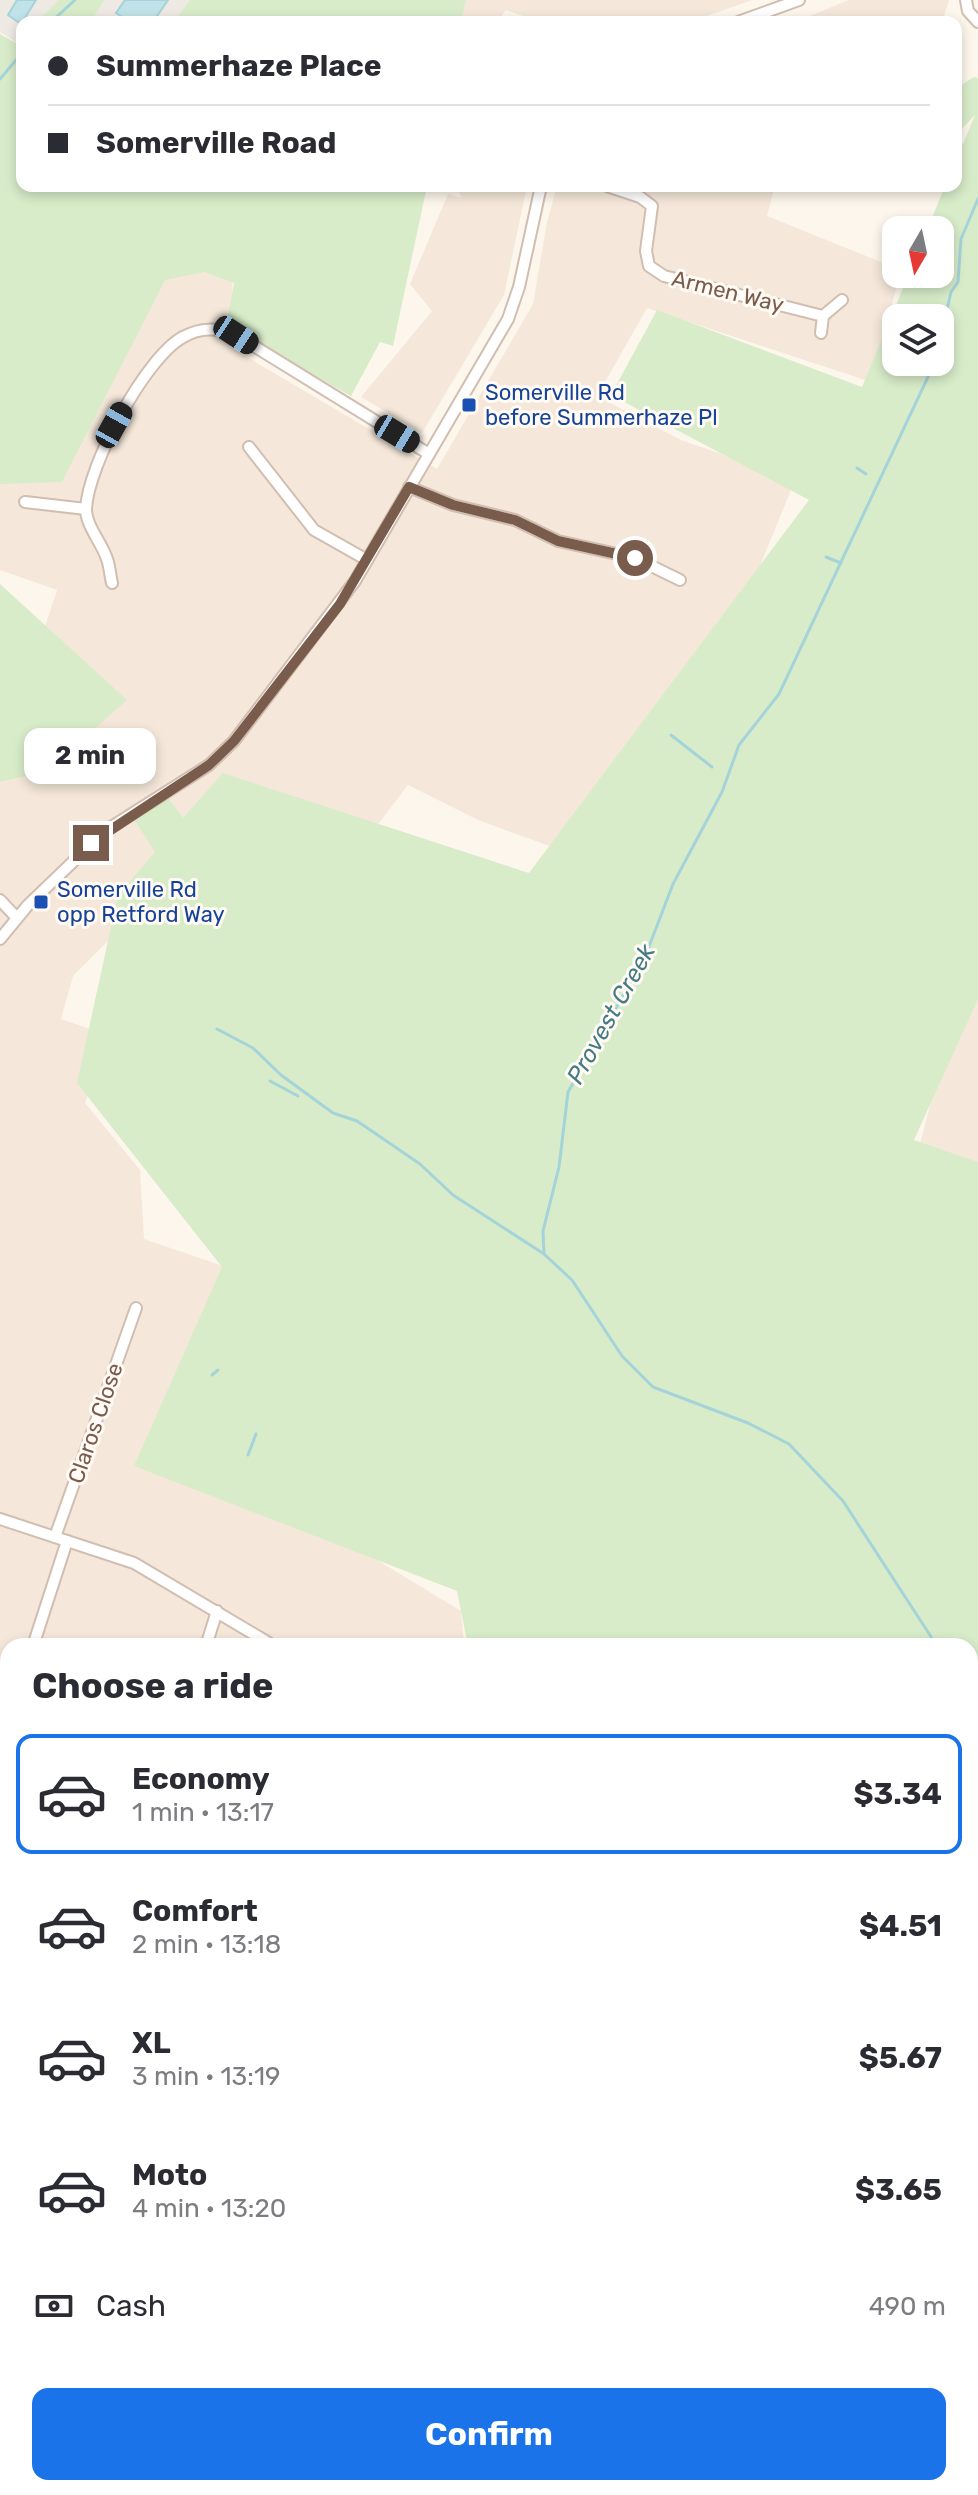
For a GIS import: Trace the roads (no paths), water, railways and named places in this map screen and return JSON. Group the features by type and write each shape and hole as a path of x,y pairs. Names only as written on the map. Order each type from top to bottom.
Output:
{"street":[{"path":"755,16 799,0"},
{"path":"966,0 968,11 978,22"},
{"path":"0,939 16,917 105,831 222,753 340,604 512,310 540,192"},
{"name":"Armen Way","path":"625,192 640,197 652,206 646,251 649,266 664,276 823,316"},
{"path":"821,333 823,316 842,300"},
{"path":"112,583 108,560 86,509 114,425 127,401 180,338 207,329 236,335 429,454"},
{"path":"249,447 314,530 367,560"},
{"path":"409,487 453,505 515,520 558,541 635,558 680,580"},
{"path":"25,502 86,509"},
{"path":"0,900 16,917"},
{"name":"Claros Close","path":"35,1638 61,1539 136,1308"},
{"path":"0,1519 134,1563 261,1638"},
{"path":"209,1638 217,1611"}],"water":[{"path":"17,0 36,0 26,16 16,16 16,21 8,15"},
{"path":"125,0 168,0 157,16 121,16 116,13"}],"waterway":[{"path":"58,16 75,0"},
{"path":"0,79 16,60"},
{"name":"Provest Creek","path":"948,304 958,282 961,239 978,199"},
{"name":"Provest Creek","path":"928,376 779,694 739,745 722,792 673,884 645,957 568,1092 559,1167 543,1231 544,1254 572,1280 622,1356 653,1387 748,1423 789,1444 843,1501 932,1638"},
{"path":"857,468 866,474"},
{"path":"826,557 841,563"},
{"path":"671,735 712,767"},
{"path":"217,1029 253,1048 281,1075 333,1113 357,1121 420,1164 453,1195 544,1254"},
{"path":"270,1081 298,1096"},
{"path":"212,1375 218,1370"},
{"path":"248,1455 256,1434"}],"place":[{"name":"Somerville Rd before Summerhaze Pl","path":"469,405"},
{"name":"Somerville Rd opp Retford Way","path":"41,902"}]}
